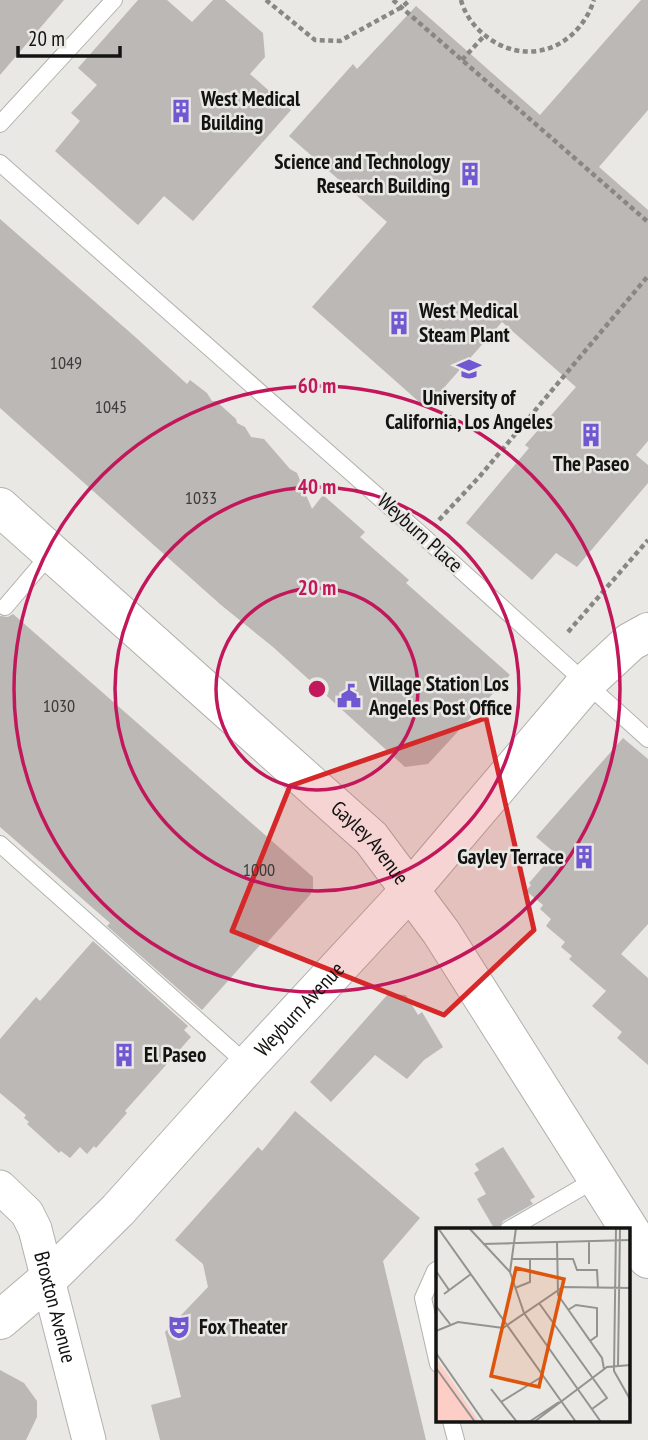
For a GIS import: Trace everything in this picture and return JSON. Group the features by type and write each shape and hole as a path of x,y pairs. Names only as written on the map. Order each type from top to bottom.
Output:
{"street":[{"name":"Gayley Avenue","path":"0,508 370,838 411,889 449,943 629,1228"},
{"name":"Weyburn Avenue","path":"0,1320 48,1279 118,1210 411,889 586,683 630,642 648,632"},
{"name":"Broxton Avenue","path":"0,1187 30,1218 89,1440"},
{"name":"Gayley Avenue","path":"630,1230 648,1259"}],"lane":[{"path":"0,124 114,0"},
{"name":"Weyburn Place","path":"0,163 424,537 648,739"},
{"path":"5,607 51,553"},
{"path":"0,844 248,1065"},
{"path":"511,1228 598,1178"},
{"path":"436,1270 423,1298 436,1355"},
{"path":"451,1422 456,1440"}],"path":[{"path":"266,0 315,40 340,41 402,8 410,0"},
{"path":"393,0 648,222"},
{"path":"461,0 473,26 490,41 512,50 535,52 558,46 576,33 589,15 594,0"},
{"path":"462,60 484,36"},
{"path":"424,537 480,476 648,276"},
{"path":"568,632 648,540"}],"highlighted area":[{"path":"486,718 534,930 444,1015 232,931 290,786"}],"building":[{"path":"0,0 64,0 0,75"},
{"name":"West Medical Building","path":"138,0 167,0 192,22 213,0 225,0 263,33 265,57 250,74 291,110 193,221 164,196 138,225 55,151 80,121 71,113 97,85 78,68"},
{"path":"641,0 648,0 648,110 599,167 648,210 648,441 636,455 648,465 648,483 577,567 556,553 532,580 466,523 529,448 525,445 576,387 502,322 426,408 312,307 387,222 289,136 353,64 357,69 416,6 540,115"},
{"path":"0,219 187,384 190,380 207,393 212,401 216,401 237,423 245,427 251,437 264,439 290,469 297,473 312,509 323,495 365,532 360,537 409,580 406,583 510,675 428,764 405,767 273,647 221,605 0,408"},
{"path":"13,614 313,877 310,895 264,946 261,944 202,1010 107,926 110,923 0,827 0,616 8,617"},
{"name":"Gayley Terrace","path":"623,738 648,759 648,924 621,954 648,978 648,1065 617,1038 622,1032 592,1006 606,991 569,959 572,956 561,947 565,942 546,926 551,919 540,909 543,905 526,891 531,885 529,883 555,853 536,837"},
{"name":"El Paseo","path":"93,941 188,1026 184,1030 191,1037 96,1148 94,1146 87,1154 80,1147 70,1158 61,1151 59,1153 27,1124 29,1122 24,1118 26,1115 0,1093 0,1039 36,997 40,1001"},
{"path":"388,994 406,995 418,1015 422,1012 443,1047 424,1060 407,1079 375,1055 331,1102 310,1082"},
{"path":"295,1111 420,1218 383,1261 426,1440 160,1440 151,1405 181,1397 165,1332 208,1287 203,1264 175,1240 258,1147 262,1151"},
{"path":"503,1147 535,1197 530,1200 533,1204 503,1221 499,1228 494,1228 477,1199 486,1194 474,1173 479,1170 475,1164"},
{"path":"0,1370 24,1383 37,1401 37,1417 26,1440 0,1440"}],"place":[{"name":"West Medical Building","path":"181,111"},
{"name":"Science and Technology Research Building","path":"470,174"},
{"name":"West Medical Steam Plant","path":"399,323"},
{"name":"University of California, Los Angeles","path":"469,369"},
{"name":"The Paseo","path":"591,435"},
{"name":"Village Station Los Angeles Post Office","path":"349,696"},
{"name":"Gayley Terrace","path":"584,857"},
{"name":"El Paseo","path":"124,1055"},
{"name":"Fox Theater","path":"179,1327"}]}
